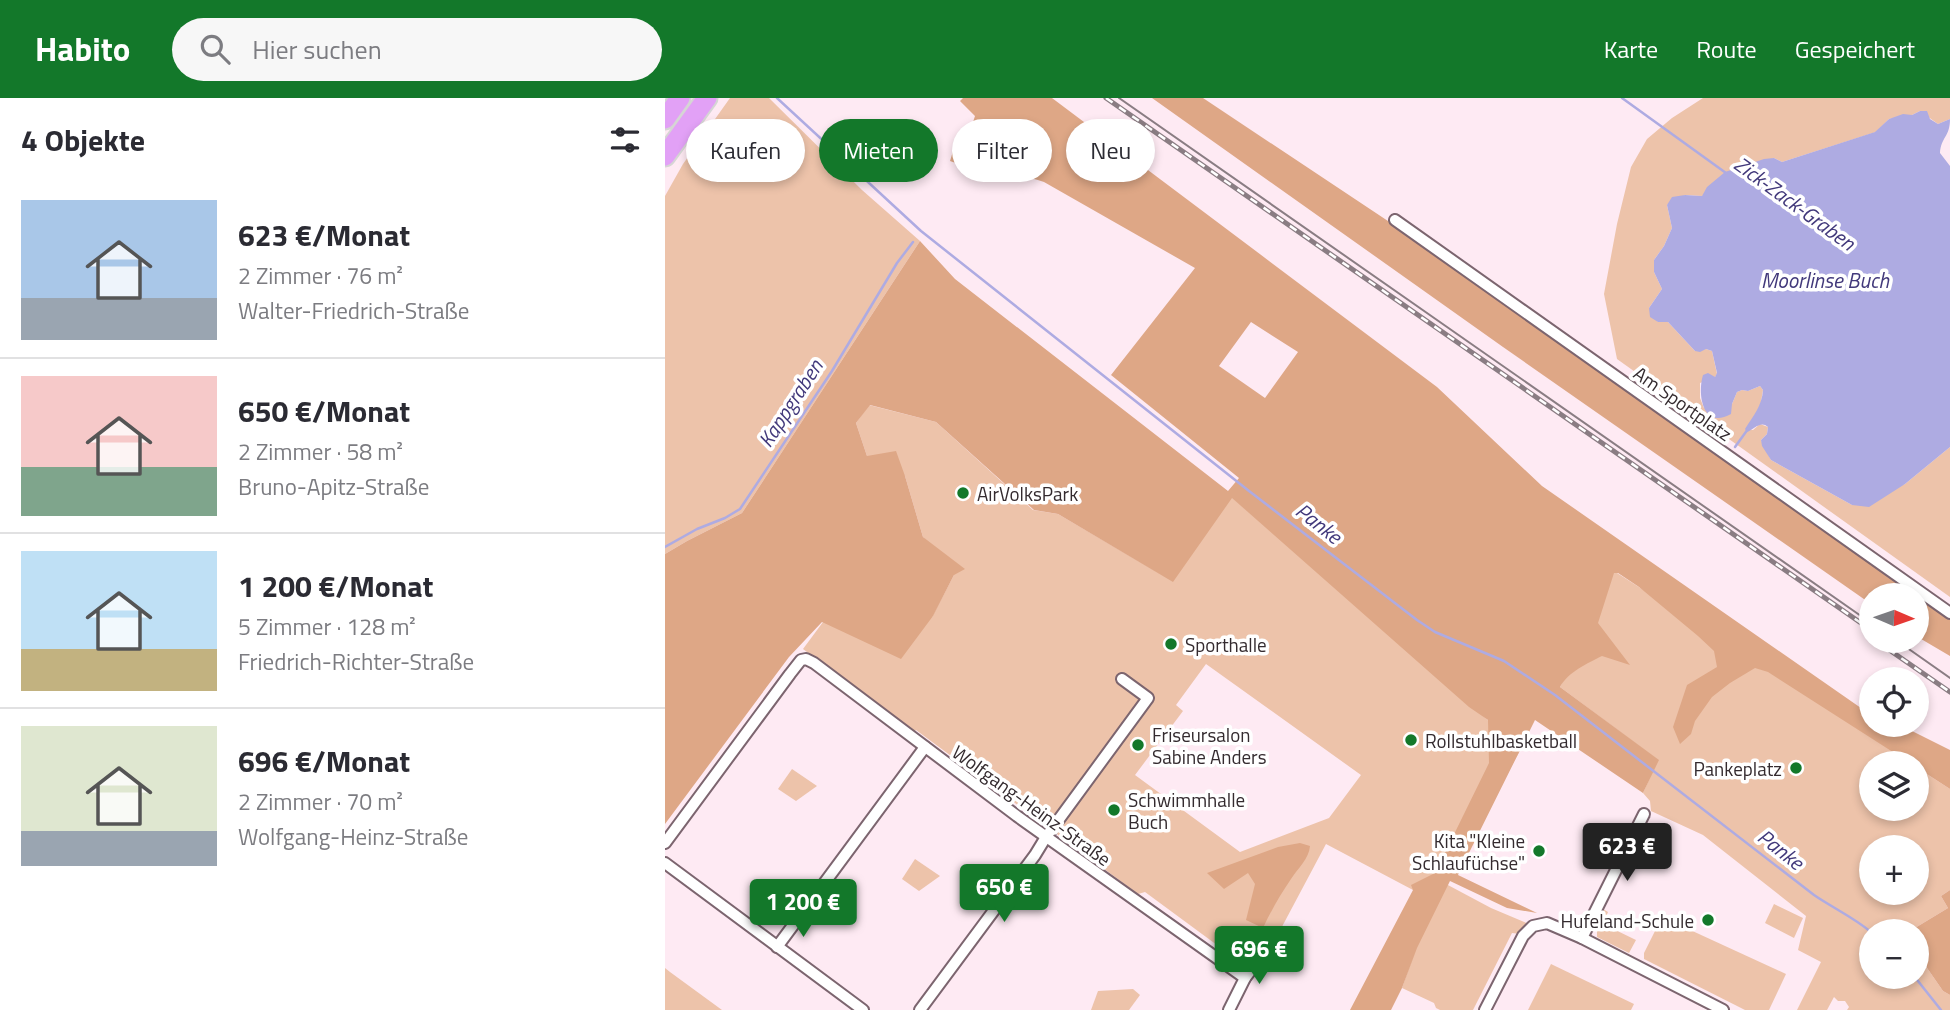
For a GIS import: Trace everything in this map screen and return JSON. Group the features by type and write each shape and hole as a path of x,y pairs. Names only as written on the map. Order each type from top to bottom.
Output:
{"highway":[{"path":"665,119 680,98"},
{"path":"665,156 707,98"}],"street":[{"name":"Am Sportplatz","path":"1395,220 1950,613"},
{"name":"Wolfgang-Heinz-Straße","path":"665,843 801,660 806,659 1046,837 1245,978"},
{"path":"924,1009 1148,698 1122,680"},
{"path":"777,947 925,747"},
{"path":"1582,937 1644,814"},
{"path":"665,863 863,1010"},
{"path":"1485,1010 1523,936 1533,926 1541,924 1553,924 1582,937 1723,1010"},
{"path":"1229,1010 1245,978 1268,948"}],"shaded area":[{"path":"730,98 769,98 790,119 715,119"},
{"path":"963,98 1052,98 1080,119 1066,119 1066,182 1155,182 1155,175 1437,387 1542,486 1859,707 1859,730 1768,672 1755,668 1712,697 1695,721 1691,734 1680,744 1673,727 1687,685 1717,667 1714,651 1639,587 1614,573 1598,623 1630,665 1602,656 1573,672 1560,687 1659,760 1643,793 1535,720 1458,875 1537,913 1507,908 1450,881 1417,948 1391,1010 1350,1010 1413,890 1411,885 1435,873 1489,763 1488,720 1469,707 1232,498 1173,582 1058,514 1034,510 936,422 870,405 856,423 867,456 896,451 923,537 965,569 954,575 933,616 901,659 822,622 789,657 665,824 665,554 742,513 920,241 955,279 1228,491 1239,478 1111,375 1195,268 1044,182 1052,182 1052,119 974,119 975,116 960,101","holes":["1251,322 1298,352 1265,398 1219,366"]},
{"path":"1152,98 1203,98 1406,233 1902,583 1859,583 1859,596"},
{"path":"1703,98 1950,98 1950,119 1938,124 1920,111 1889,119 1876,132 1782,162 1774,158 1702,196 1685,195 1667,205 1672,228 1654,260 1654,272 1662,289 1649,308 1658,322 1668,322 1695,351 1712,351 1717,374 1700,383 1700,398 1704,408 1732,404 1737,392 1760,386 1763,390 1760,408 1746,429 1753,430 1760,424 1768,427 1767,434 1761,440 1771,460 1852,505 1905,484 1950,447 1950,597 1617,359 1604,294 1631,167 1647,139 1672,118"},
{"path":"805,134 819,147 819,182 854,182 920,241 742,513 665,554 665,196 686,160 686,182 805,182"},
{"path":"869,405 936,422 1033,510 1058,514 1164,576 1227,493 1521,749 1446,884 1529,924 1520,934 1512,933 1473,1010 1440,1010 1434,1003 1402,988 1416,948 1413,890 1326,844 1267,955 1254,953 1247,961 1237,966 1220,953 1221,948 1145,892 1138,894 803,649 823,622 932,617 954,575 923,537 905,476 867,456 856,423","holes":["1206,664 1361,775 1329,818 1240,852 1135,775 1183,711 1176,705"]},
{"path":"1614,571 1859,729 1859,737 1871,737 1892,751 1859,751 1859,821 1929,821 1929,775 1950,789 1950,890 1941,896 1948,908 1929,920 1859,919 1859,989 1929,989 1929,971 1943,991 1950,995 1950,1010 1847,1010 1849,1007 1845,1001 1838,1001 1834,997 1827,1010 1797,1010 1821,962 1798,950 1806,916 1703,835 1651,811 1650,801 1643,793 1658,760 1560,687"},
{"path":"1929,602 1950,617 1950,656 1929,644"},
{"path":"1869,737 1924,737 1950,750 1950,789 1929,775 1929,751 1891,751"},
{"path":"792,769 817,786 796,801 778,789"},
{"path":"1300,843 1310,846 1308,855 1279,897 1263,928 1246,920 1255,884 1248,873 1224,889 1207,873 1278,847"},
{"path":"915,859 940,876 919,891 902,879"},
{"path":"1950,890 1950,995 1943,991 1929,971 1929,920 1948,908 1941,896"},
{"path":"1774,904 1803,918 1794,938 1765,923"},
{"path":"1603,909 1608,912 1603,924 1636,940 1629,953 1597,937 1597,929 1593,928"},
{"path":"1662,917 1786,974 1769,1010 1745,1010 1644,959 1644,953"},
{"path":"1551,964 1634,1004 1631,1010 1528,1010"},
{"path":"665,968 670,972 722,1010 665,1010"},
{"path":"1133,989 1140,995 1129,1010 1091,1010 1098,991"}],"water":[{"name":"Moorlinse Buch","path":"1927,111 1930,119 1938,124 1950,119 1949,130 1940,153 1950,166 1950,447 1905,484 1869,507 1852,505 1771,460 1761,440 1767,434 1768,427 1760,425 1747,432 1745,429 1761,401 1763,390 1760,386 1737,392 1731,414 1722,418 1708,414 1702,400 1701,383 1703,375 1708,373 1715,377 1717,373 1712,351 1695,351 1668,322 1658,322 1650,317 1649,308 1662,289 1654,272 1654,260 1672,228 1667,205 1672,197 1702,196 1707,187 1725,172 1764,159 1774,158 1782,162 1875,132 1889,119"}],"waterway":[{"name":"Panke","path":"777,98 921,231 1249,491 1417,620 1435,632 1504,661 1555,695 1814,895 1859,923"},
{"name":"Zick-Zack-Graben","path":"1622,98 1726,173"},
{"name":"Kappgraben","path":"665,547 740,509 832,371 897,263 913,242"},
{"path":"1735,447 1748,429"},
{"name":"Panke","path":"1924,989 1941,1010"}],"tram line":[{"path":"1119,98 1859,615"},
{"path":"1914,653 1950,678"}],"railway":[{"path":"1106,98 1859,622"},
{"path":"1894,653 1950,692"}],"place":[{"name":"AirVolksPark","path":"963,493"},
{"name":"Sporthalle","path":"1171,644"},
{"name":"Rollstuhlbasketball","path":"1411,740"},
{"name":"Friseursalon Sabine Anders","path":"1138,745"},
{"name":"Pankeplatz","path":"1796,768"},
{"name":"Schwimmhalle Buch","path":"1114,810"},
{"name":"Kita \"Kleine Schlaufüchse\"","path":"1539,851"},
{"name":"Hufeland-Schule","path":"1708,920"}]}
